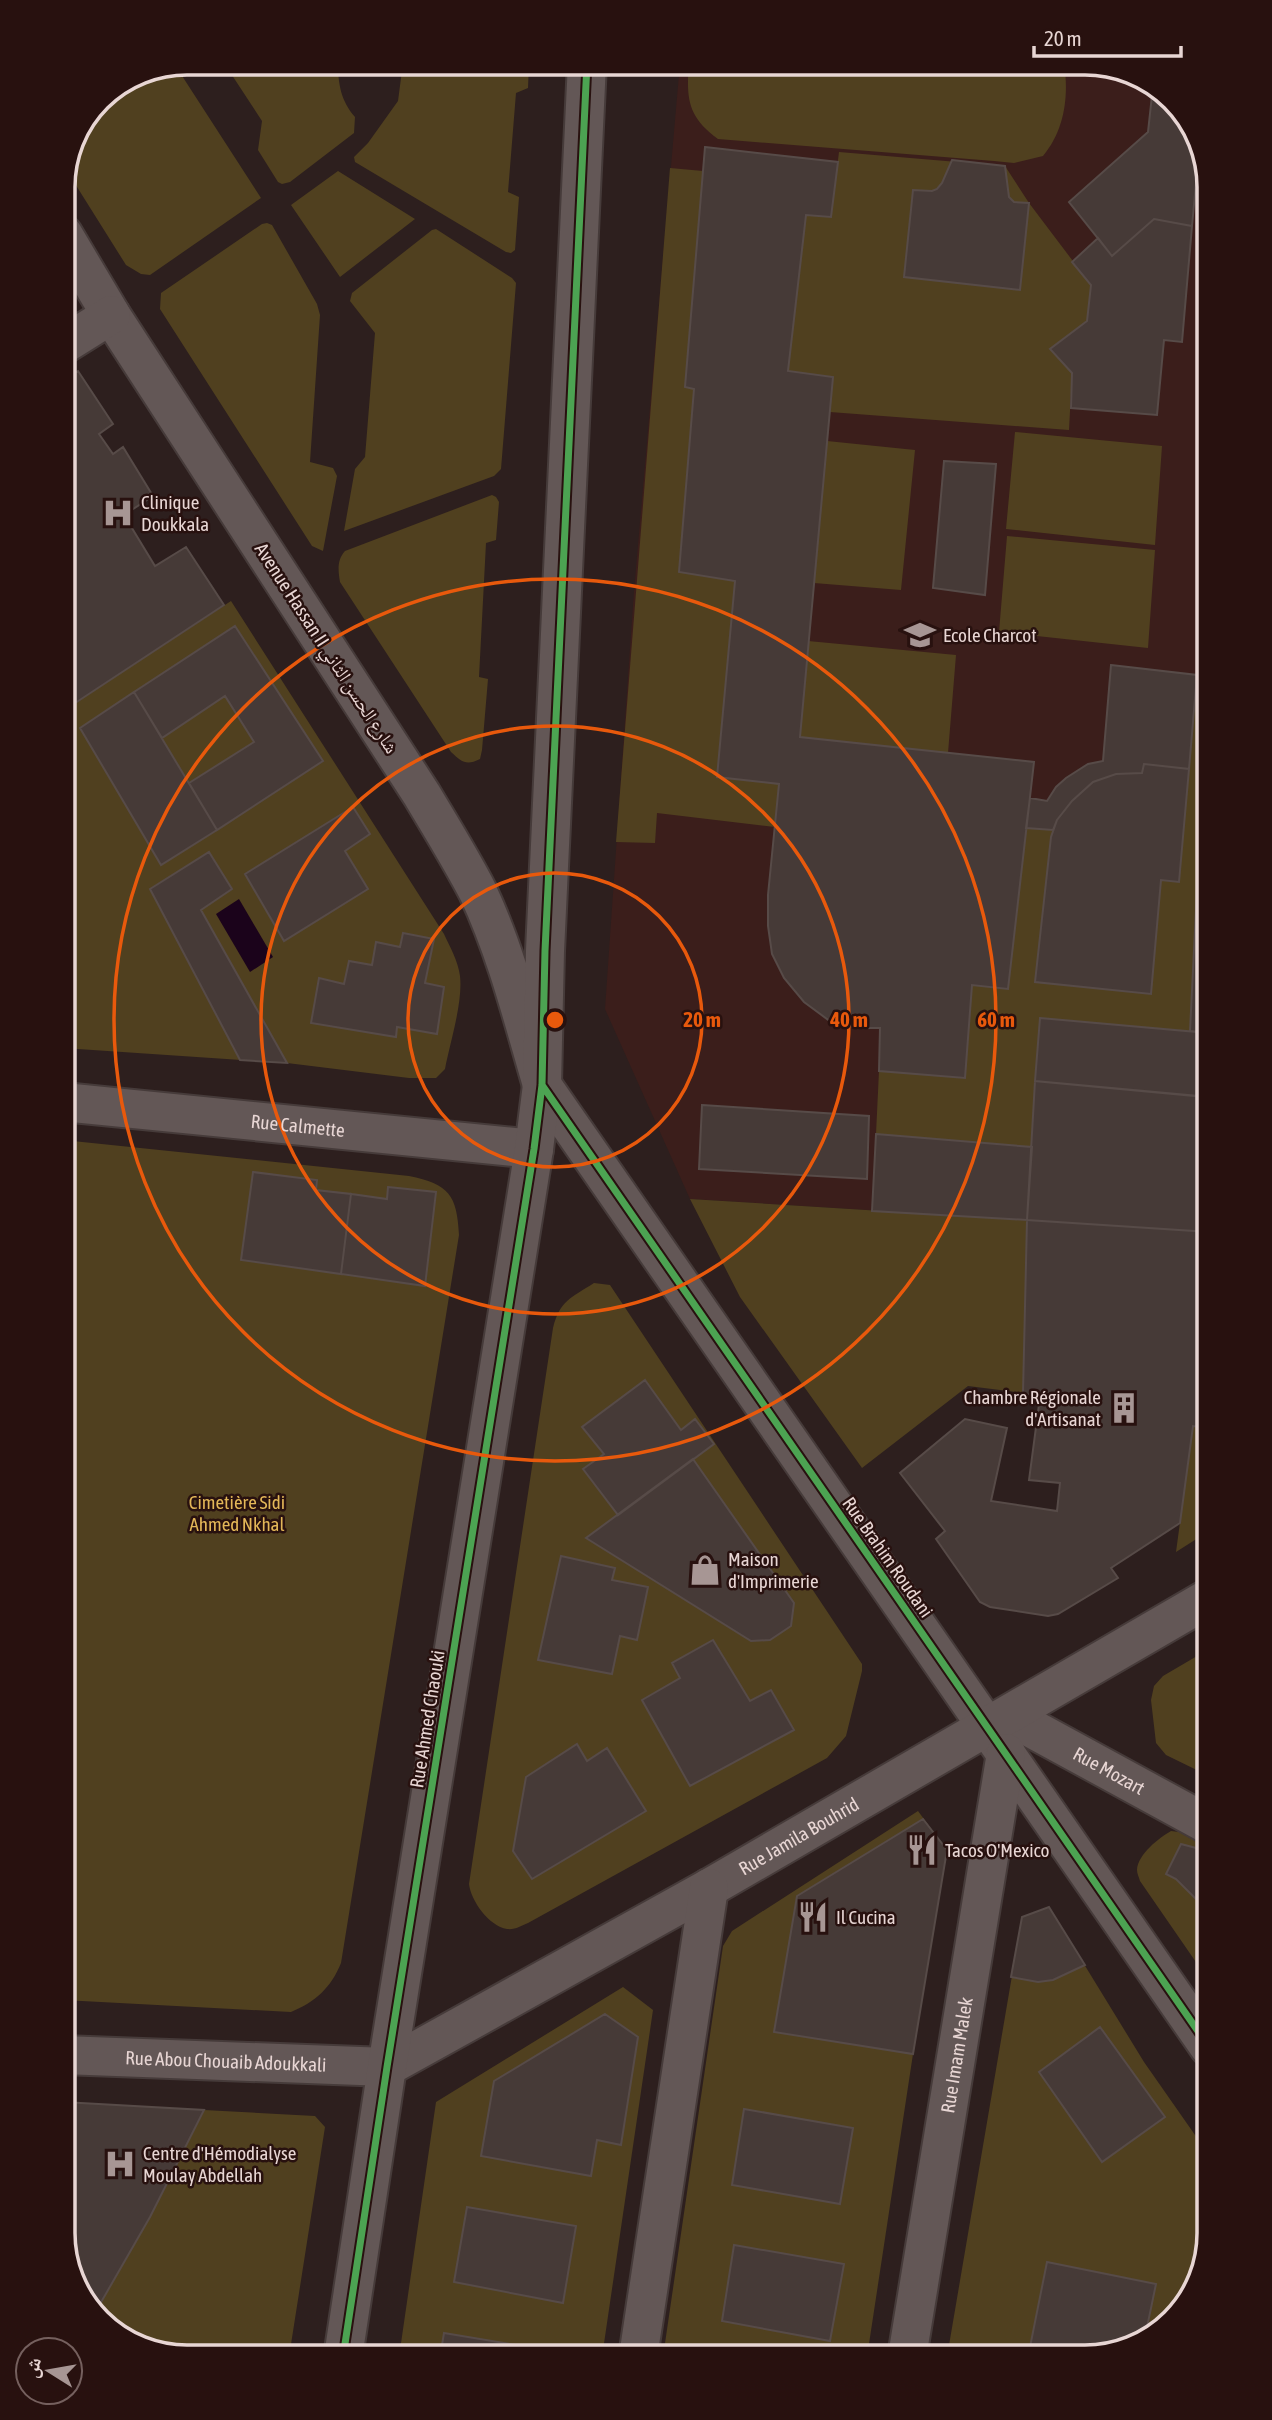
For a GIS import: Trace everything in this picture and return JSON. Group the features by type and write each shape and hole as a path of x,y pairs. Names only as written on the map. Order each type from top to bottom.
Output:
{"street":[{"name":"Rue Ahmed Chaouki","path":"345,2345 542,1086 545,951 586,75"},
{"name":"Avenue Hassan II شارع الحسن الثاني","path":"75,254 111,315 453,846 478,894 510,973 542,1086"},
{"path":"75,338 111,315"},
{"name":"Rue Brahim Roudani","path":"542,1086 1001,1732 1197,2028"},
{"name":"Rue Calmette","path":"75,1103 534,1149"},
{"name":"Rue Jamila Bouhrid","path":"387,2067 709,1888 1001,1732 1197,1606"},
{"name":"Rue Mozart","path":"1001,1732 1197,1820"},
{"name":"Rue Imam Malek","path":"909,2345 1001,1732"},
{"path":"640,2345 709,1888"},
{"name":"Rue Abou Chouaib Adoukkali","path":"75,2055 387,2067"}],"shaded area":[{"name":"Ecole Charcot","path":"679,75 1092,75 1106,77 1141,90 1174,119 1188,144 1195,166 1197,187 1197,881 1190,1031 1040,1019 1027,1220 690,1199 605,1009 634,591"},
{"path":"239,899 273,957 250,972 216,914"}],"green space":[{"path":"182,75 261,198 150,275 141,274 126,265 75,184 77,166 94,125 108,108 125,94 144,84"},
{"path":"232,75 339,75 346,105 355,117 354,133 290,182 282,184 278,182 258,150 262,121"},
{"path":"401,75 529,75 528,88 516,93 508,192 519,197 515,250 506,252 355,162 354,157 368,143 398,101"},
{"path":"688,75 1065,75 1066,87 1061,124 1050,146 1043,156 1014,163 718,139 695,115 688,87"},
{"path":"839,152 1005,166 1029,203 1091,285 1087,321 1051,349 1072,373 1069,430 830,412 833,377 788,371 806,215 831,217"},
{"path":"670,168 703,171 685,387 694,389 679,571 735,581 718,777 779,784 775,827 657,813 655,843 616,842"},
{"path":"338,171 415,219 340,277 291,205"},
{"path":"267,223 272,225 317,304 320,315 310,462 333,468 337,476 323,551 312,546 160,309 161,293"},
{"path":"436,229 516,283 501,469 494,476 344,531 355,469 365,457 375,333 350,301 352,293"},
{"path":"1015,432 1162,446 1155,545 1006,529"},
{"path":"827,441 915,450 901,590 814,583"},
{"path":"492,495 499,502 496,540 486,543 479,677 488,679 482,750 480,759 468,762 451,752 340,582 339,565 345,551"},
{"path":"1007,536 1155,550 1148,648 999,632"},
{"path":"231,601 444,934 454,954 460,976 460,998 445,1069 436,1078 409,1078 287,1063 75,1049 75,703"},
{"path":"808,641 956,655 948,753 800,737"},
{"path":"1197,663 1197,889 1190,1031 1040,1018 1032,1147 876,1134 879,1071 965,1078 972,985 1008,989 1026,828 1053,830 1035,981 1151,993 1161,880 1179,881"},
{"name":"Cimetière Sidi Ahmed Nkhal","path":"75,1141 409,1176 442,1188 448,1193 456,1210 459,1235 341,1963 321,1993 308,2004 291,2012 75,2001"},
{"path":"690,1199 1027,1220 1023,1393 968,1386 862,1468 740,1297"},
{"path":"594,1283 610,1285 862,1664 862,1671 846,1736 827,1758 528,1923 507,1929 494,1923 482,1912 473,1898 469,1884 553,1328 563,1305"},
{"path":"1193,1426 1197,1426 1197,1539 1176,1552"},
{"path":"1197,1656 1197,1770 1166,1755 1156,1743 1151,1700 1154,1686 1163,1676"},
{"path":"918,1811 947,1850 869,2345 665,2345 723,1946 732,1931"},
{"path":"1171,1831 1197,1842 1197,1964 1137,1873 1141,1858 1155,1842"},
{"path":"1049,1907 1144,2062 1197,2138 1197,2233 1191,2269 1178,2295 1159,2317 1128,2336 1106,2343 949,2345 1022,1917"},
{"path":"623,1987 653,2010 604,2345 401,2345 436,2102"},
{"path":"204,2110 315,2116 325,2127 291,2345 180,2345 151,2339 119,2322 100,2304 150,2217"}],"building":[{"path":"1152,97 1182,131 1195,166 1192,226 1154,219 1112,256 1069,202 1148,132"},
{"path":"705,147 838,162 831,217 806,215 788,371 833,377 800,737 1034,762 1008,989 972,985 965,1078 879,1071 880,1028 858,1028 831,1022 804,1002 784,978 772,954 768,926 768,895 779,784 717,777 735,581 679,572 694,389 685,387"},
{"path":"952,160 1005,166 1009,197 1014,202 1029,203 1020,290 904,277 913,190 937,189"},
{"path":"1154,219 1192,226 1182,342 1164,340 1157,415 1071,408 1072,373 1050,349 1087,321 1091,285 1072,262 1098,238 1112,256"},
{"name":"Clinique Doukkala","path":"78,371 113,424 99,434 113,454 123,447 153,496 124,515 155,566 186,547 224,605 75,703 75,373"},
{"path":"944,461 996,464 985,595 933,588"},
{"path":"235,626 323,761 217,830 189,783 254,742 225,696 162,738 134,692"},
{"path":"1111,665 1197,675 1189,769 1144,764 1142,773 1116,774 1093,782 1072,801 1057,820 1053,830 1026,828 1030,798 1047,801 1066,778 1088,764 1103,761"},
{"path":"134,692 217,830 161,865 80,728"},
{"path":"1144,764 1189,769 1179,882 1161,880 1151,994 1035,982 1051,837 1057,820 1072,801 1093,782 1116,774 1142,773"},
{"path":"353,807 370,834 345,851 368,889 284,941 245,874"},
{"path":"209,852 232,889 201,910 287,1063 240,1060 150,889"},
{"path":"1197,889 1197,1032 1190,1031"},
{"path":"403,933 434,939 425,983 444,987 437,1034 397,1027 396,1037 311,1023 319,978 344,984 349,961 372,965 376,942 400,947"},
{"path":"1040,1018 1197,1032 1197,1096 1035,1081"},
{"path":"1035,1081 1197,1096 1197,1231 1027,1220"},
{"path":"702,1105 869,1116 867,1179 699,1169"},
{"path":"876,1134 1032,1147 1027,1220 872,1211"},
{"path":"253,1172 317,1180 316,1190 351,1194 341,1274 241,1260"},
{"path":"388,1187 436,1192 425,1286 341,1274 351,1194 387,1199"},
{"name":"Chambre Régionale d'Artisanat","path":"1027,1220 1197,1231 1197,1426 1193,1426 1180,1523 1111,1568 1118,1578 1058,1614 1048,1616 990,1607 980,1602 936,1539 945,1531 900,1473 965,1419 1007,1428 991,1501 1057,1511 1060,1483 1029,1480 1040,1397 1023,1393"},
{"path":"645,1380 681,1430 695,1419 714,1444 618,1515 583,1469 604,1454 582,1427"},
{"name":"Maison d'Imprimerie","path":"693,1459 794,1603 791,1626 770,1640 751,1641 586,1538"},
{"path":"561,1556 615,1568 612,1580 648,1587 637,1640 620,1636 612,1674 538,1660"},
{"path":"713,1640 750,1701 771,1690 794,1730 690,1786 642,1700 680,1678 672,1663"},
{"path":"577,1744 587,1761 607,1748 646,1811 532,1879 513,1851 526,1777"},
{"path":"923,1819 947,1850 913,2054 774,2032 797,1896"},
{"path":"1181,1844 1196,1848 1197,1900 1176,1879 1166,1874"},
{"path":"1049,1907 1085,1965 1053,1980 1038,1982 1011,1977 1022,1917"},
{"path":"605,2014 638,2037 621,2145 597,2140 591,2176 481,2156 494,2081"},
{"path":"1100,2027 1165,2117 1102,2162 1039,2072"},
{"name":"Centre d'Hémodialyse Moulay Abdellah","path":"75,2103 204,2110 150,2217 100,2304 90,2289 77,2254"},
{"path":"744,2109 853,2128 840,2204 732,2185"},
{"path":"467,2207 576,2226 563,2303 454,2282"},
{"path":"734,2245 844,2264 830,2341 722,2321"},
{"path":"1047,2262 1156,2284 1147,2326 1128,2336 1106,2343 1085,2345 1030,2345"},
{"path":"444,2333 516,2345 442,2345"}],"cycle path":[{"path":"345,2345 542,1085 545,951 586,75"},
{"path":"542,1085 1197,2030"}],"place":[{"name":"Clinique Doukkala","path":"118,513"},
{"name":"Ecole Charcot","path":"920,635"},
{"name":"Chambre Régionale d'Artisanat","path":"1124,1408"},
{"name":"Maison d'Imprimerie","path":"705,1570"},
{"name":"Tacos O'Mexico","path":"922,1850"},
{"name":"Il Cucina","path":"813,1917"},
{"name":"Centre d'Hémodialyse Moulay Abdellah","path":"120,2164"}]}
